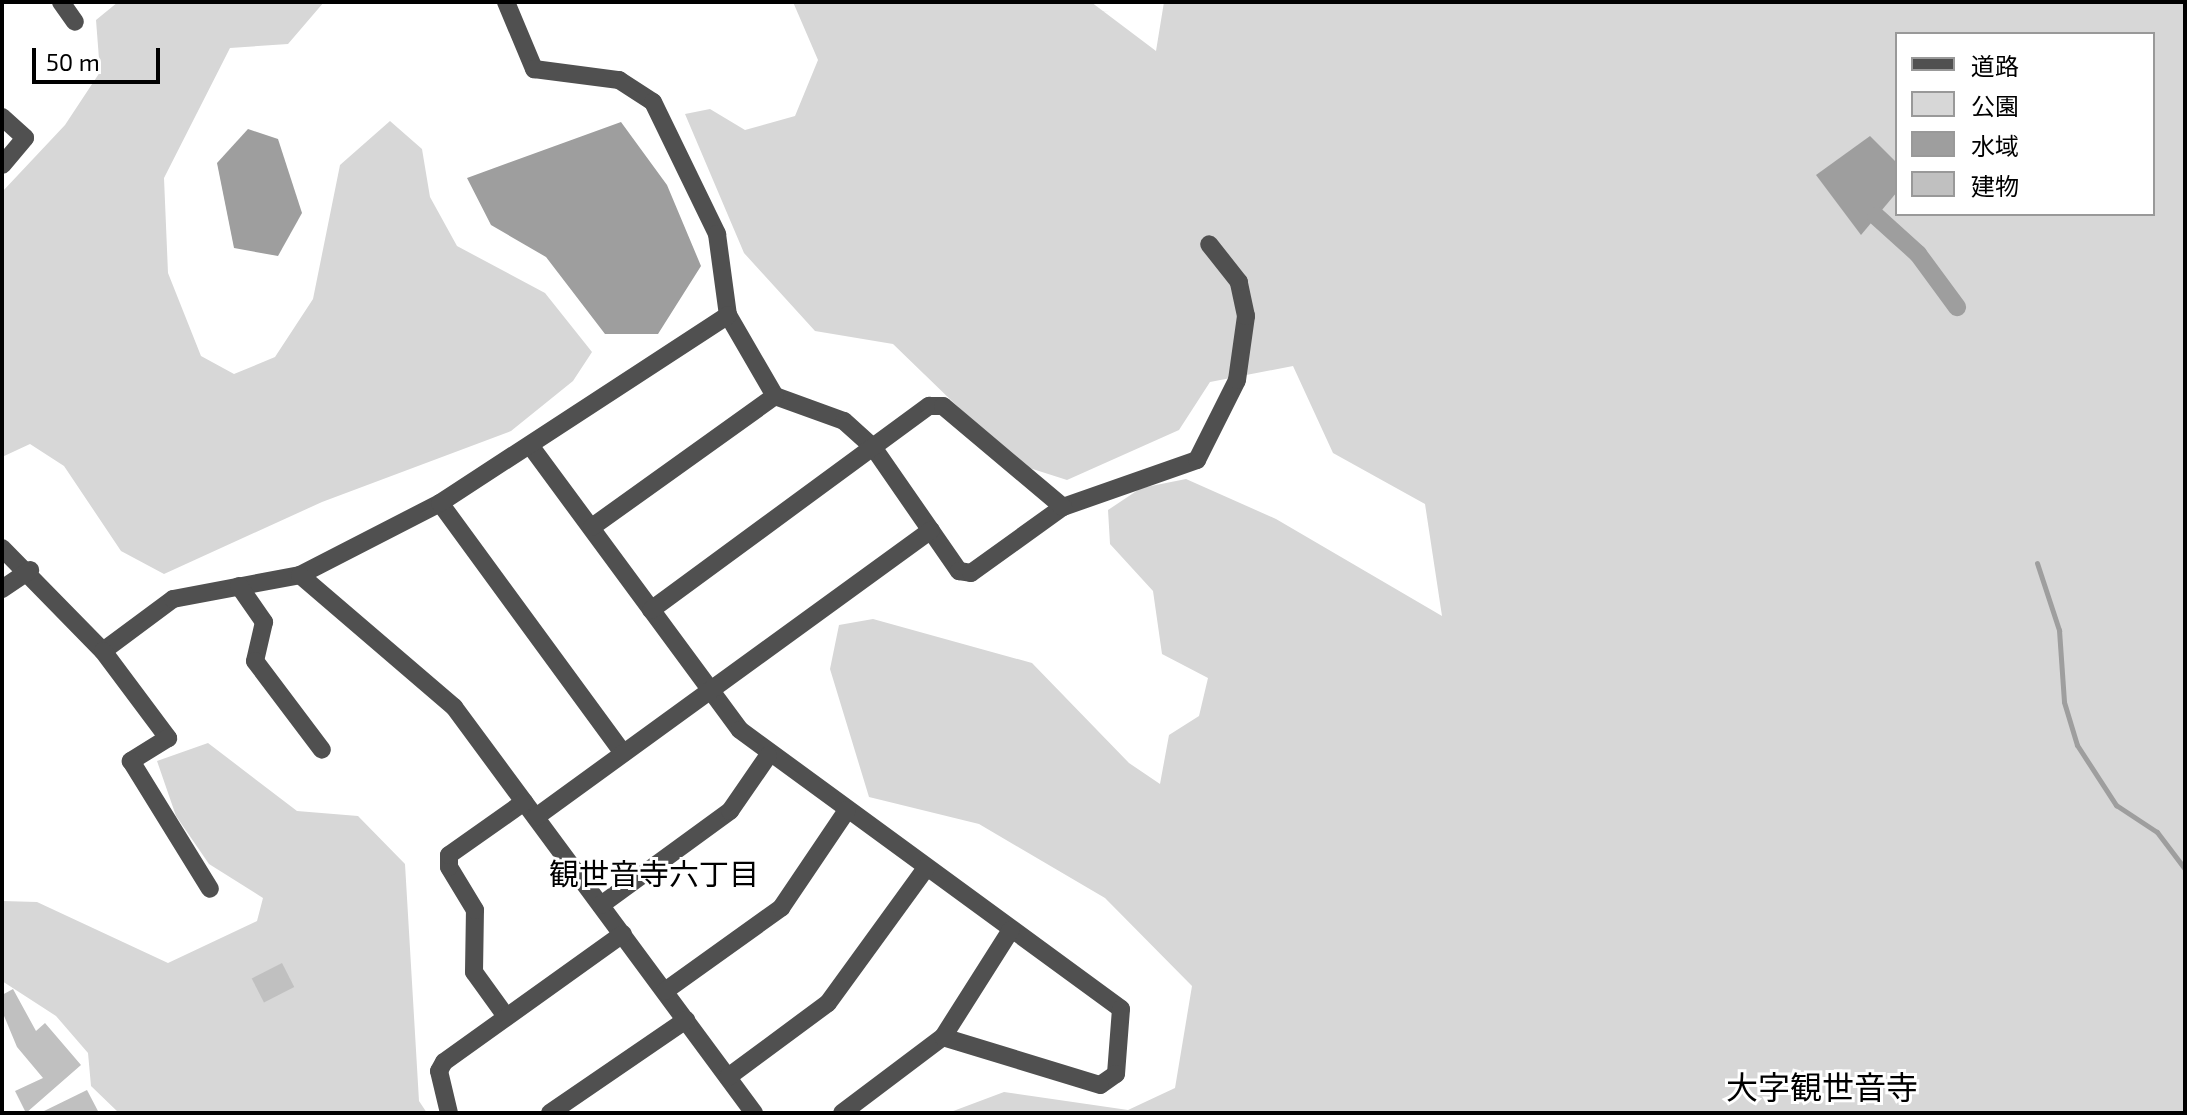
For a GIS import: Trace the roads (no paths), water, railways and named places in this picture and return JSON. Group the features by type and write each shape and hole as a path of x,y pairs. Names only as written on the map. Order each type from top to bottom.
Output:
{"street":[{"path":"61,2 75,22"},
{"path":"506,2 534,69 619,80 653,102 717,234 728,315 775,396 844,421 873,447 959,571 971,573 1063,507 1197,460 1237,380 1246,316 1239,282 1209,244"},
{"path":"2,117 25,138 2,165"},
{"path":"103,651 173,599 300,575 440,503 532,448 728,315"},
{"path":"592,527 775,396"},
{"path":"651,610 929,406 943,406 1063,507"},
{"path":"532,448 707,689 768,756 1121,1009 1112,1081 1100,1085 943,1037"},
{"path":"440,503 623,753"},
{"path":"536,817 707,689 931,530"},
{"path":"2,548 30,570 103,651 168,738 131,761 210,889"},
{"path":"2,589 30,570"},
{"path":"300,575 454,707 754,1113"},
{"path":"239,586 264,622 255,661 322,750"},
{"path":"601,905 730,811 768,756"},
{"path":"505,1015 474,972 475,910 449,867 449,855 524,802"},
{"path":"665,991 781,908 847,810"},
{"path":"728,1077 828,1003 926,868"},
{"path":"842,1113 943,1037 1011,930"},
{"path":"449,1113 439,1071 505,1015 623,934"},
{"path":"550,1113 686,1020"}],"water":[{"path":"621,122 667,185 701,266 658,334 605,334 546,257 491,225 467,178"},
{"path":"248,129 278,139 302,213 278,256 234,248 217,163"},
{"path":"1870,136 1895,161 1895,194 1861,235 1816,175"}],"waterway":[{"path":"1876,216 1918,254 1957,307"},
{"path":"2037,563 2059,630 2064,702 2077,745 2116,805 2157,832 2185,869"}],"district":[{"name":"観世音寺六丁目","path":"654,873"},
{"name":"大字観世音寺","path":"1822,1086"}]}
